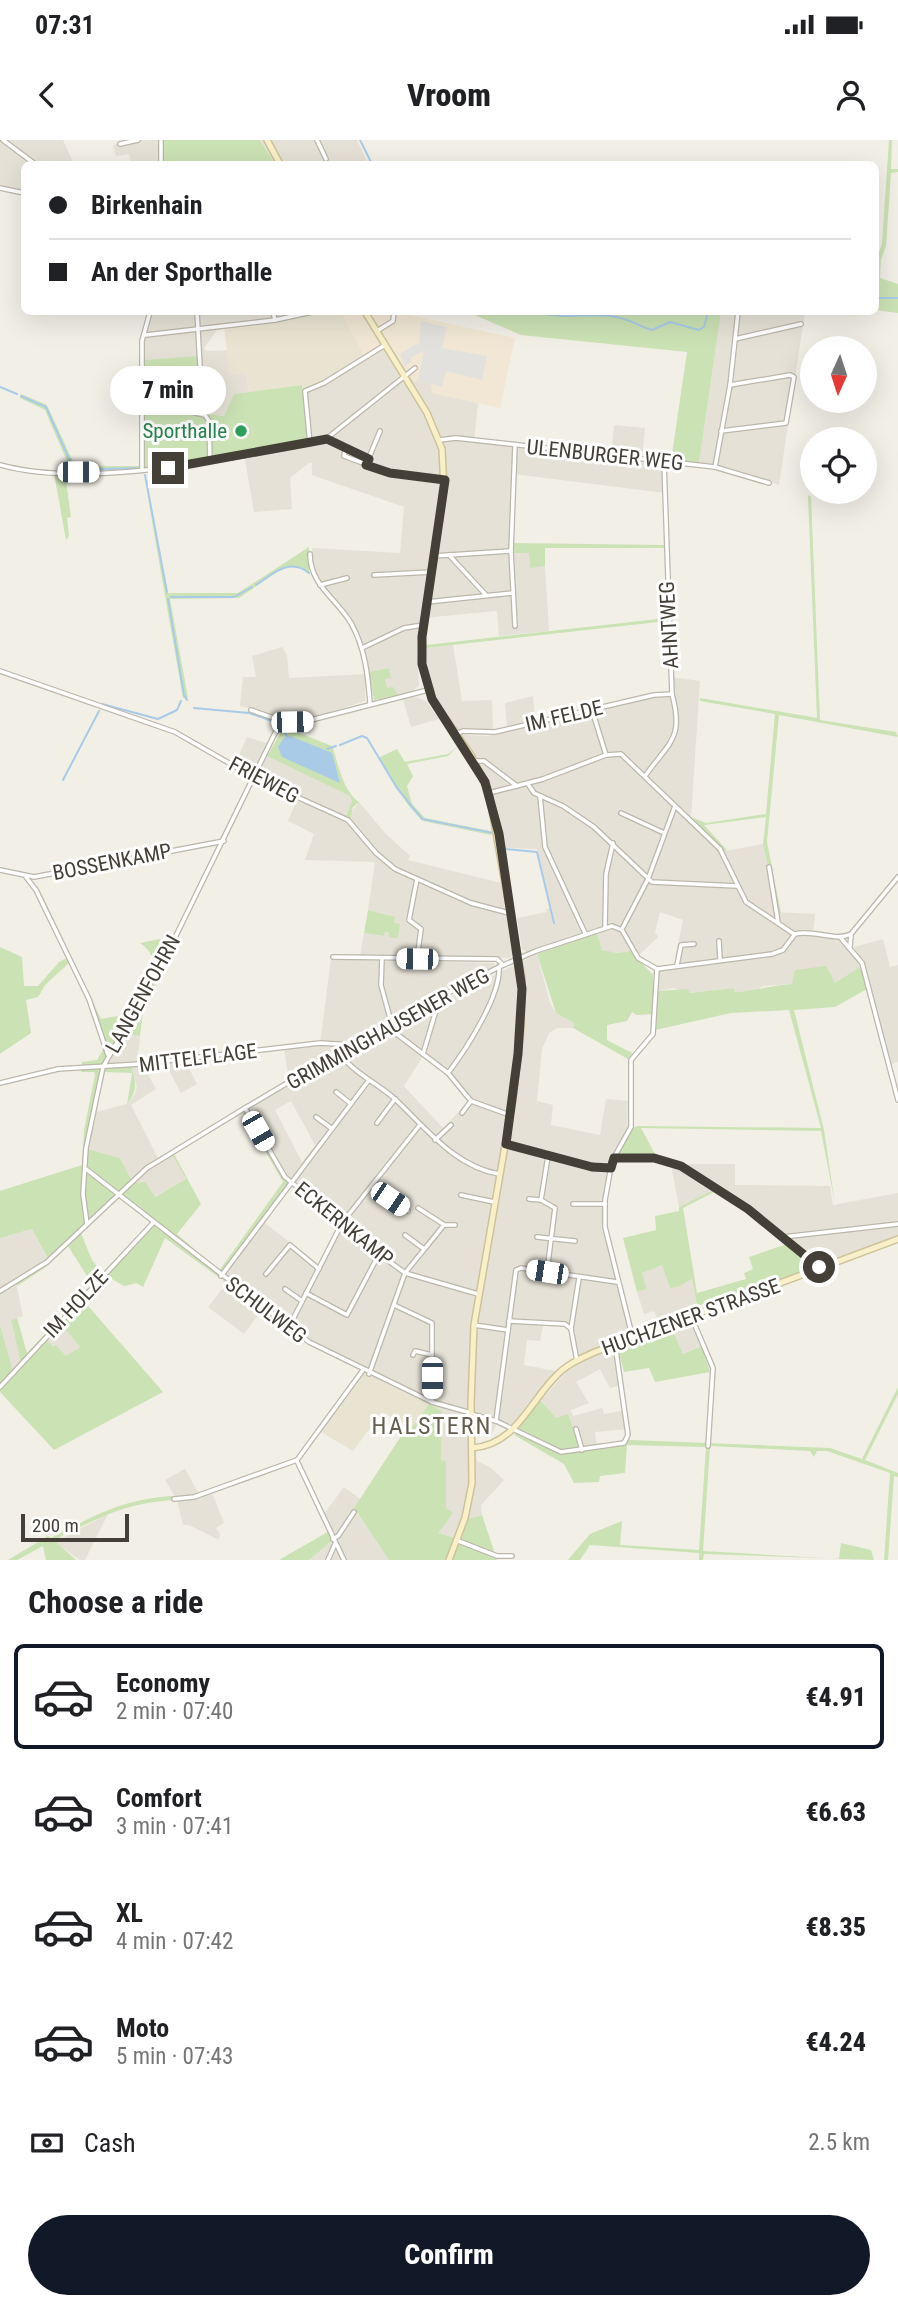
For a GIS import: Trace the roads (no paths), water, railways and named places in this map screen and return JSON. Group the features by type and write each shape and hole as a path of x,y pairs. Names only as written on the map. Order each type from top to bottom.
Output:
{"main road":[{"path":"267,140 278,161"},
{"path":"367,315 405,376 439,440 445,480 421,654 428,690 474,761 489,793 519,958 522,1010 510,1115 474,1325 471,1494 449,1560"},
{"name":"HUCHZENER STRASSE","path":"472,1448 499,1442 513,1429 559,1372 576,1361 632,1335 820,1270 898,1239"}],"street":[{"path":"3,140 31,161"},
{"path":"120,144 138,140"},
{"path":"161,140 161,161"},
{"path":"317,140 326,159"},
{"path":"0,188 21,192"},
{"path":"142,470 142,341 146,335 149,315"},
{"path":"198,315 201,385 199,390 189,395 188,404 191,412 205,415 209,421 210,461"},
{"path":"274,315 275,320"},
{"path":"146,335 298,315"},
{"path":"376,331 393,321 394,315"},
{"path":"715,467 730,385 738,315"},
{"path":"735,339 802,324"},
{"path":"310,444 305,391 324,383 385,345"},
{"path":"0,466 56,472 142,470 310,444 327,439 415,368"},
{"path":"721,431 786,424 793,375 730,385"},
{"path":"366,465 380,431"},
{"name":"ULENBURGER WEG","path":"439,440 457,438 715,467 769,483"},
{"path":"327,439 369,459"},
{"path":"515,445 512,551 515,626"},
{"path":"345,449 344,456 390,473 445,480"},
{"name":"AHNTWEG","path":"645,776 678,730 672,694 664,462"},
{"path":"435,556 512,551"},
{"path":"310,554 310,569 348,619 362,648 370,703"},
{"path":"449,555 486,595"},
{"path":"374,575 432,572"},
{"path":"320,585 348,578"},
{"path":"427,602 513,593"},
{"path":"362,648 404,628 423,625"},
{"name":"FRIEWEG","path":"0,671 157,725 255,778 348,820 387,864 494,912 512,913"},
{"path":"251,710 285,722 307,721 428,690"},
{"name":"IM FELDE","path":"456,734 463,731 495,732 592,709 672,694"},
{"path":"592,709 606,755"},
{"name":"LANGENFOHRN","path":"87,1224 86,1148 103,1067 168,952 275,733 285,722"},
{"path":"489,793 528,784 606,755 621,754 720,849 752,908 795,934 816,932 840,937 851,934"},
{"path":"474,761 484,761 517,786"},
{"path":"528,784 540,796 563,806 612,843 648,880 682,885 738,886"},
{"path":"540,796 545,847 584,933"},
{"path":"622,930 648,880 675,806"},
{"path":"621,813 664,833"},
{"name":"BOSSENKAMP","path":"0,870 34,877 224,841"},
{"path":"612,843 606,874 605,927 622,930"},
{"path":"769,867 778,922"},
{"path":"26,877 89,999 108,1055"},
{"path":"31,883 34,877"},
{"path":"850,947 851,934 898,877"},
{"path":"417,879 409,920 421,929 417,959"},
{"name":"GRIMMINGHAUSENER WEG","path":"0,1291 47,1262 147,1168 245,1108 341,1054 385,1025 501,966 605,927"},
{"path":"622,930 638,958 657,969 778,953 795,934"},
{"path":"840,937 862,963 898,1100"},
{"path":"719,941 720,959"},
{"path":"677,965 681,945 694,944"},
{"path":"333,957 497,959 501,966 498,979 475,1035 448,1073"},
{"path":"382,958 380,985 391,1022"},
{"path":"632,1335 605,1227 605,1204 614,1158 631,1127 631,1060 653,1034 657,969"},
{"path":"423,1054 440,997"},
{"path":"385,1025 448,1073 471,1101 510,1115"},
{"name":"MITTELFLAGE","path":"0,1083 58,1069 103,1067 320,1043 354,1045"},
{"path":"341,1054 395,1099 435,1140 473,1164 501,1174"},
{"path":"221,1276 290,1181 369,1080"},
{"path":"335,1092 350,1103"},
{"path":"377,1123 395,1099"},
{"path":"462,1113 471,1101"},
{"name":"ECKERNKAMP","path":"245,1108 290,1181 379,1254 405,1273 478,1294"},
{"path":"316,1117 331,1128"},
{"path":"435,1140 452,1125"},
{"path":"289,1327 342,1223 419,1126"},
{"path":"506,1144 548,1156 611,1168"},
{"path":"541,1200 548,1156"},
{"path":"614,1158 654,1158 681,1166 748,1209 820,1270"},
{"name":"SCHULWEG","path":"85,1167 153,1223 309,1342 369,1374 432,1402 496,1421 553,1450 582,1450 627,1441 614,1343"},
{"path":"372,1187 408,1211"},
{"path":"461,1195 496,1202"},
{"path":"529,1199 541,1200 555,1208 547,1272"},
{"path":"573,1204 605,1204"},
{"path":"418,1208 444,1225 455,1225"},
{"name":"IM HOLZE","path":"0,1387 153,1223"},
{"path":"783,1237 898,1224"},
{"path":"369,1374 405,1273 444,1225"},
{"path":"405,1235 424,1249"},
{"path":"537,1237 575,1241"},
{"path":"266,1274 288,1245 318,1269"},
{"path":"306,1293 347,1315 379,1254"},
{"path":"496,1421 516,1270 617,1282"},
{"path":"576,1361 571,1329 579,1278"},
{"path":"285,1289 302,1301"},
{"path":"394,1305 430,1321 432,1402"},
{"path":"690,1314 713,1368 708,1446"},
{"path":"509,1321 565,1324 571,1329"},
{"path":"474,1325 508,1329"},
{"path":"412,1355 415,1351 432,1355"},
{"path":"174,1499 194,1497 297,1460 363,1370"},
{"path":"576,1430 582,1450"},
{"path":"297,1460 344,1560"},
{"path":"332,1539 338,1536 354,1512"},
{"path":"456,1540 497,1556 512,1556"},
{"path":"328,1560 335,1544"}],"water":[{"path":"290,736 332,753 340,783 282,757 278,747 284,738"}],"waterway":[{"path":"360,140 370,161"},
{"path":"879,298 898,298"},
{"path":"552,315 601,315"},
{"path":"601,315 624,319 652,330 670,322 699,330 704,327 707,315"},
{"path":"0,387 17,394"},
{"path":"21,396 46,407 74,470 136,468"},
{"path":"145,475 167,592"},
{"path":"256,585 288,567 302,568 309,573"},
{"path":"171,597 234,597 252,587"},
{"path":"168,599 187,700"},
{"path":"102,704 158,719 177,710 181,701"},
{"path":"194,708 249,713 275,722"},
{"path":"63,780 99,711"},
{"path":"284,730 287,737"},
{"path":"340,745 362,736 367,738 397,788 422,819 493,833"},
{"path":"327,749 336,746"},
{"path":"505,849 537,852 554,923"},
{"path":"721,1308 751,1299"}],"place":[{"name":"Sporthalle","path":"241,431"}],"district":[{"name":"HALSTERN","path":"432,1426"}]}
